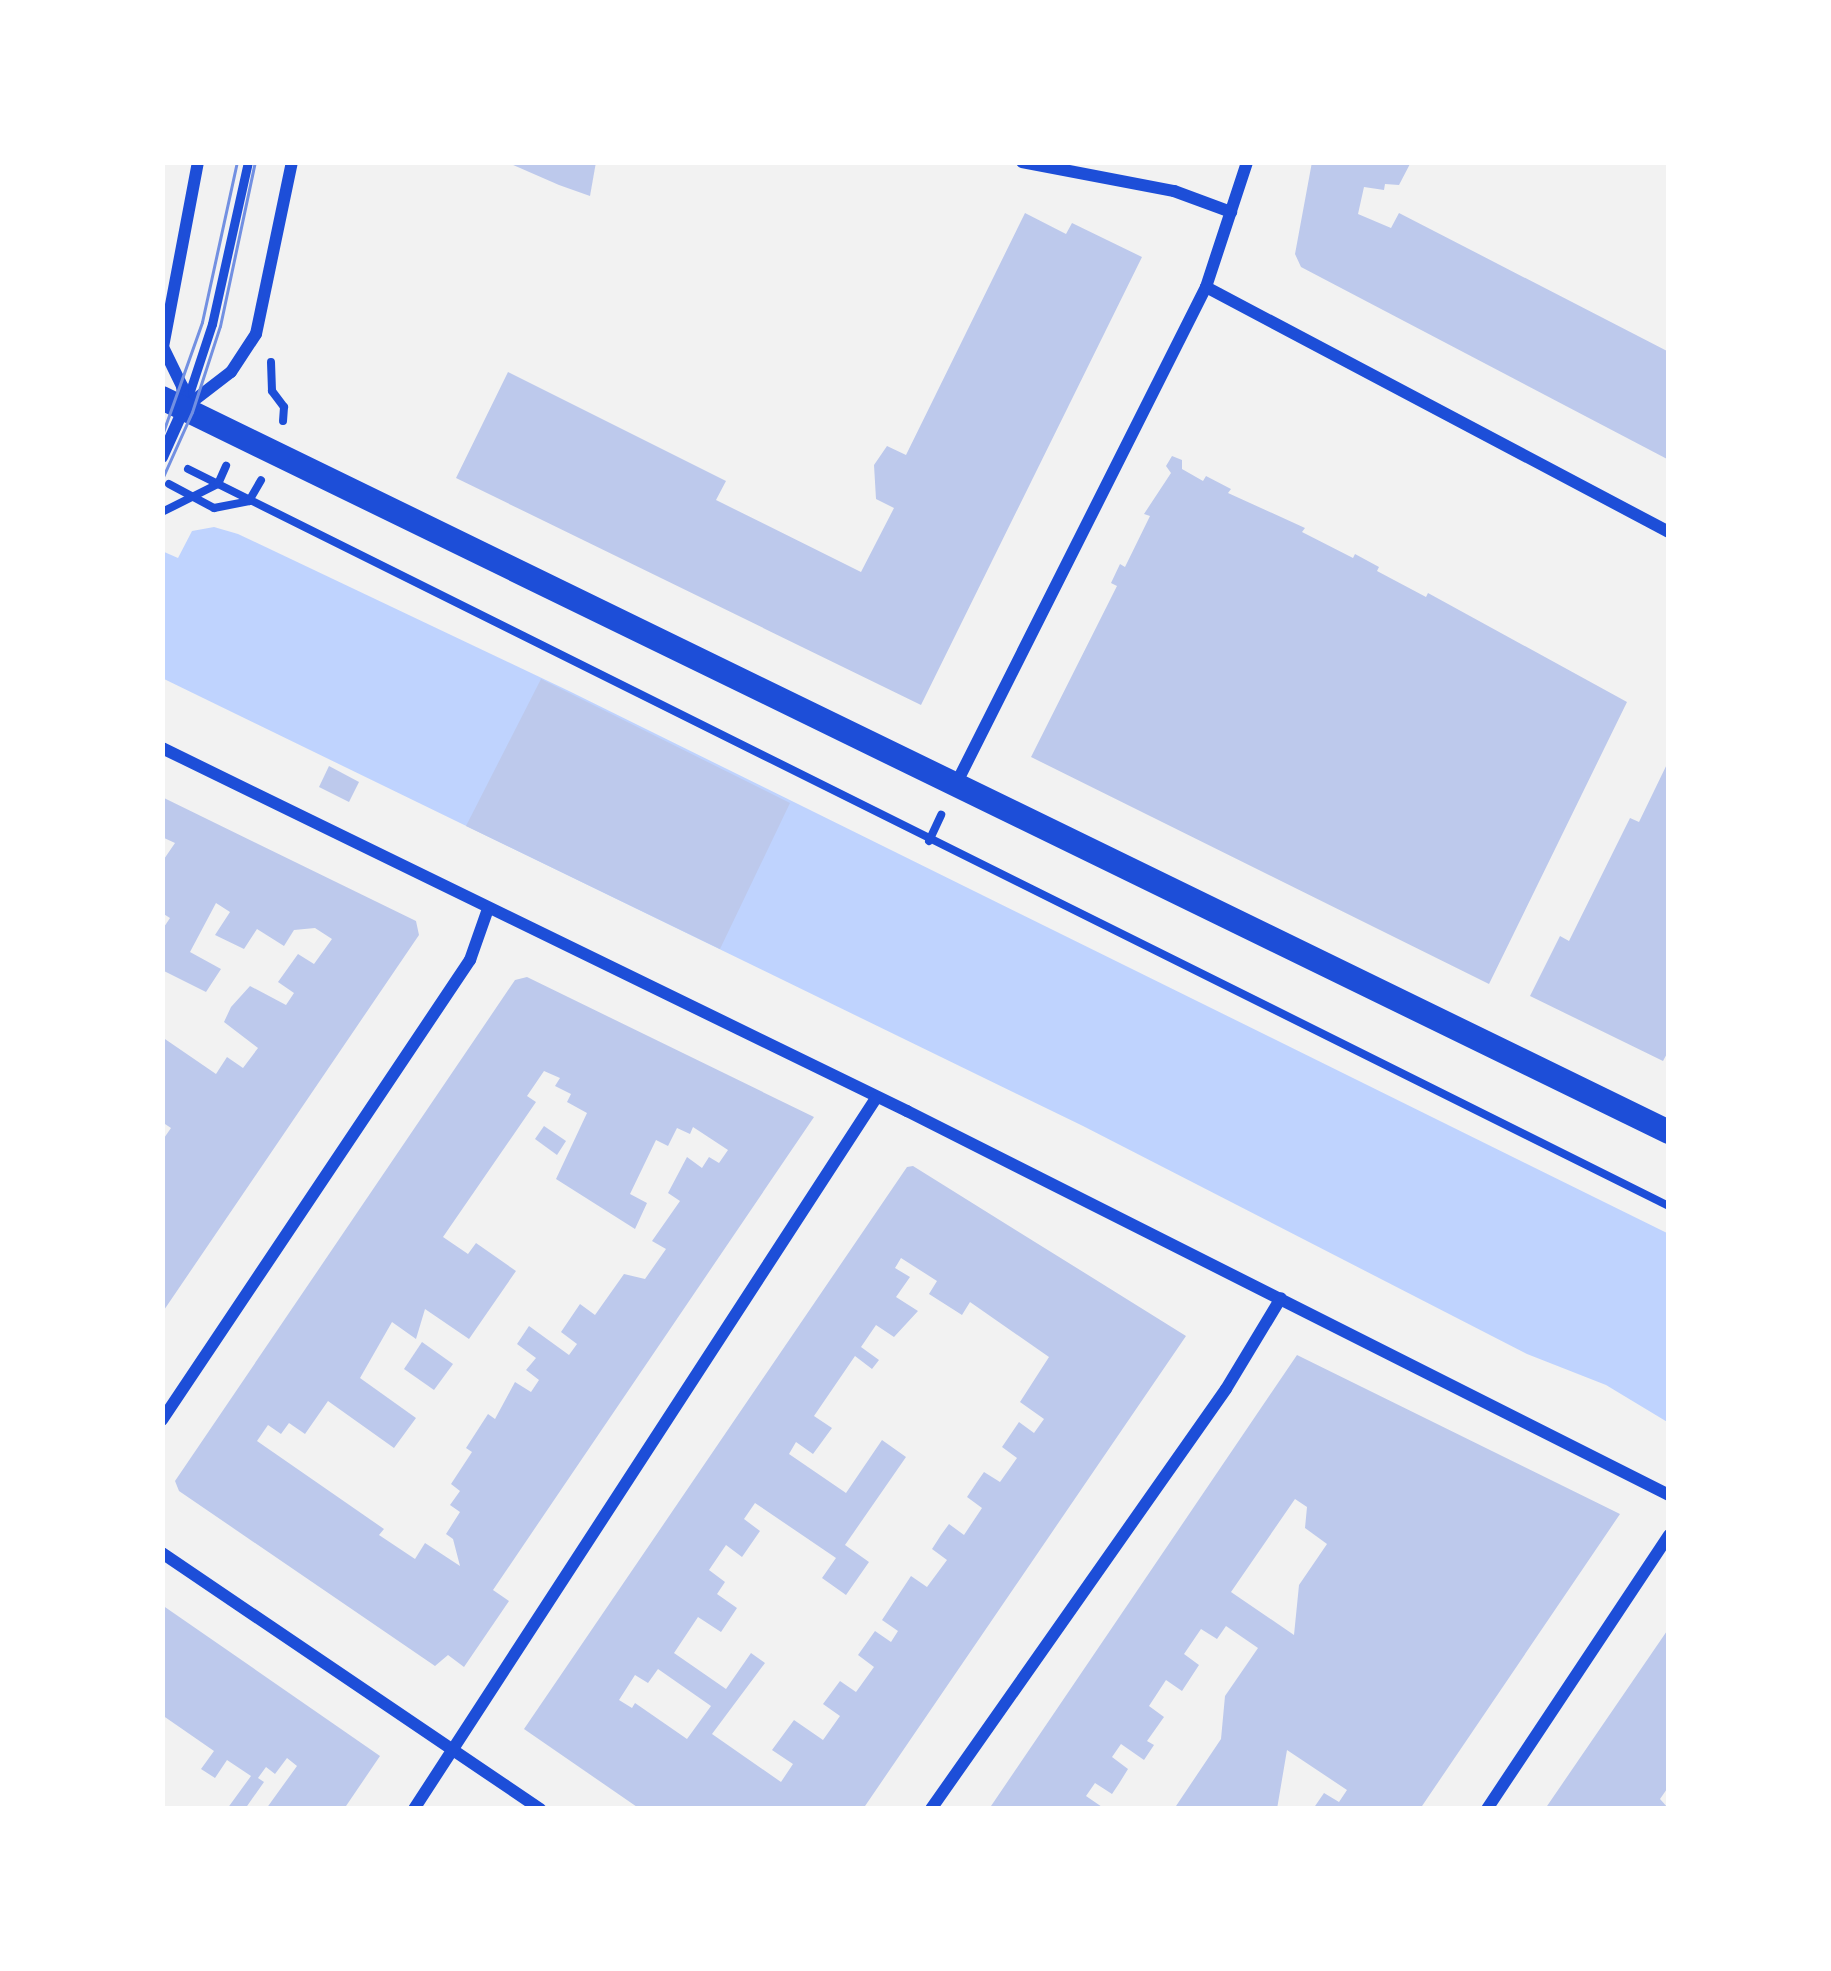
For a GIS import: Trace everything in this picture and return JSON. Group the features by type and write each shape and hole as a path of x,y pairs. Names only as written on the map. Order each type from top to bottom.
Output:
{"main road":[{"path":"173,403 954,788 1669,1132"}],"street":[{"path":"162,457 173,403 182,386 163,347 198,162"},
{"path":"173,403 231,372 256,334 292,162"},
{"path":"1022,162 1174,191 1231,212"},
{"path":"954,788 1206,287 1247,162"},
{"path":"1206,287 1669,532"},
{"path":"162,748 1281,1298 1669,1495"},
{"path":"162,1420 470,960 488,909"},
{"path":"414,1809 876,1098"},
{"path":"931,1809 1226,1388 1281,1298"},
{"path":"1487,1809 1669,1535"},
{"path":"162,1553 539,1809"}],"lane":[{"path":"173,403 212,324 248,162"}],"path":[{"path":"162,457 1669,1206"}],"water":[{"path":"214,527 238,534 569,691 1669,1234 1669,1423 1606,1385 1527,1354 1083,1126 162,678 162,551 178,558 192,531"}],"building":[{"path":"506,162 596,162 590,196 559,185"},
{"path":"1312,162 1411,162 1399,185 1385,184 1384,190 1364,187 1358,214 1391,228 1399,213 1669,352 1669,460 1301,267 1295,254"},
{"path":"1025,213 1066,234 1072,223 1142,257 921,705 456,478 508,372 726,481 716,500 861,572 894,508 876,499 874,465 887,446 906,455"},
{"path":"1172,456 1182,460 1182,469 1203,481 1206,476 1231,489 1228,493 1305,528 1302,532 1353,558 1355,554 1379,567 1377,571 1426,597 1428,593 1627,702 1489,984 1031,757 1117,586 1111,583 1120,564 1125,567 1150,516 1144,514 1171,473 1166,466"},
{"path":"541,679 790,803 720,949 466,826"},
{"path":"1669,760 1669,1050 1663,1061 1530,996 1560,936 1569,941 1630,818 1639,822"},
{"path":"329,766 359,782 349,802 319,787"},
{"path":"162,797 416,921 419,935 162,1313 162,1141 171,1128 162,1122 162,1037 216,1074 227,1057 243,1068 258,1048 224,1022 231,1007 250,986 286,1005 294,993 278,982 298,954 314,964 332,939 315,928 294,930 284,946 257,929 244,949 215,935 230,912 216,903 190,952 221,969 206,992 162,970 162,930 170,918 162,913 162,862 175,843 162,837"},
{"path":"527,977 814,1117 493,1590 509,1601 464,1667 448,1655 435,1666 179,1491 175,1481 515,980","holes":["544,1071 560,1078 555,1086 571,1094 567,1102 587,1113 556,1179 635,1229 647,1203 630,1194 656,1140 668,1146 677,1128 690,1134 693,1127 728,1150 719,1163 709,1157 702,1168 687,1157 668,1193 680,1201 652,1241 666,1249 645,1279 624,1274 595,1315 580,1304 561,1332 577,1344 569,1355 529,1326 517,1344 536,1358 526,1370 539,1380 531,1392 515,1382 495,1419 488,1414 466,1448 472,1452 451,1484 460,1491 450,1505 460,1512 446,1534 453,1539 460,1566 425,1543 415,1559 379,1535 384,1529 257,1441 268,1425 281,1434 289,1423 305,1434 328,1401 394,1448 416,1418 360,1378 392,1322 416,1339 425,1309 469,1339 516,1271 476,1243 468,1254 443,1237 536,1102 527,1096"]},
{"path":"544,1126 566,1141 557,1155 535,1139"},
{"path":"913,1166 1186,1336 863,1809 640,1809 524,1729 907,1167","holes":["901,1258 937,1281 929,1294 962,1315 970,1302 1049,1357 1020,1402 1044,1419 1034,1433 1019,1422 1002,1447 1017,1458 1000,1482 984,1472 977,1482 967,1497 982,1508 964,1535 949,1524 941,1535 932,1549 947,1560 927,1587 911,1576 882,1620 898,1631 891,1642 875,1631 858,1655 874,1667 856,1692 840,1681 823,1704 840,1716 823,1740 794,1720 772,1750 793,1764 781,1782 712,1734 765,1663 751,1653 726,1689 674,1653 698,1617 721,1632 737,1608 717,1594 725,1582 709,1570 726,1545 742,1557 760,1531 744,1519 755,1503 836,1558 822,1578 846,1595 869,1562 845,1545 906,1457 882,1440 846,1493 789,1454 796,1442 813,1454 832,1428 814,1416 855,1356 872,1369 879,1360 861,1347 876,1325 894,1337 918,1311 896,1297 910,1277 895,1268","658,1669 711,1706 687,1739 635,1703 632,1708 619,1700 635,1675 648,1683"]},
{"path":"422,1342 453,1364 434,1390 404,1369"},
{"path":"1297,1355 1620,1514 1420,1809 1313,1809 1324,1793 1339,1802 1347,1790 1287,1750 1277,1809 1174,1809 1221,1739 1225,1696 1258,1648 1226,1626 1217,1639 1201,1629 1184,1654 1199,1665 1182,1691 1166,1680 1149,1706 1164,1717 1147,1741 1154,1745 1144,1760 1121,1744 1112,1757 1128,1769 1112,1794 1095,1783 1086,1796 1105,1809 989,1809","holes":["1295,1499 1307,1507 1305,1528 1327,1544 1299,1585 1294,1635 1231,1592"]},
{"path":"162,1605 380,1756 344,1809 266,1809 297,1766 287,1758 275,1774 266,1767 258,1778 264,1782 245,1809 227,1809 251,1776 227,1760 215,1778 201,1769 214,1751 162,1715"},
{"path":"1669,1628 1669,1786 1660,1799 1669,1809 1545,1809"}],"tram line":[{"path":"162,435 202,322 237,162"},
{"path":"162,479 192,412 220,326 255,162"}]}
